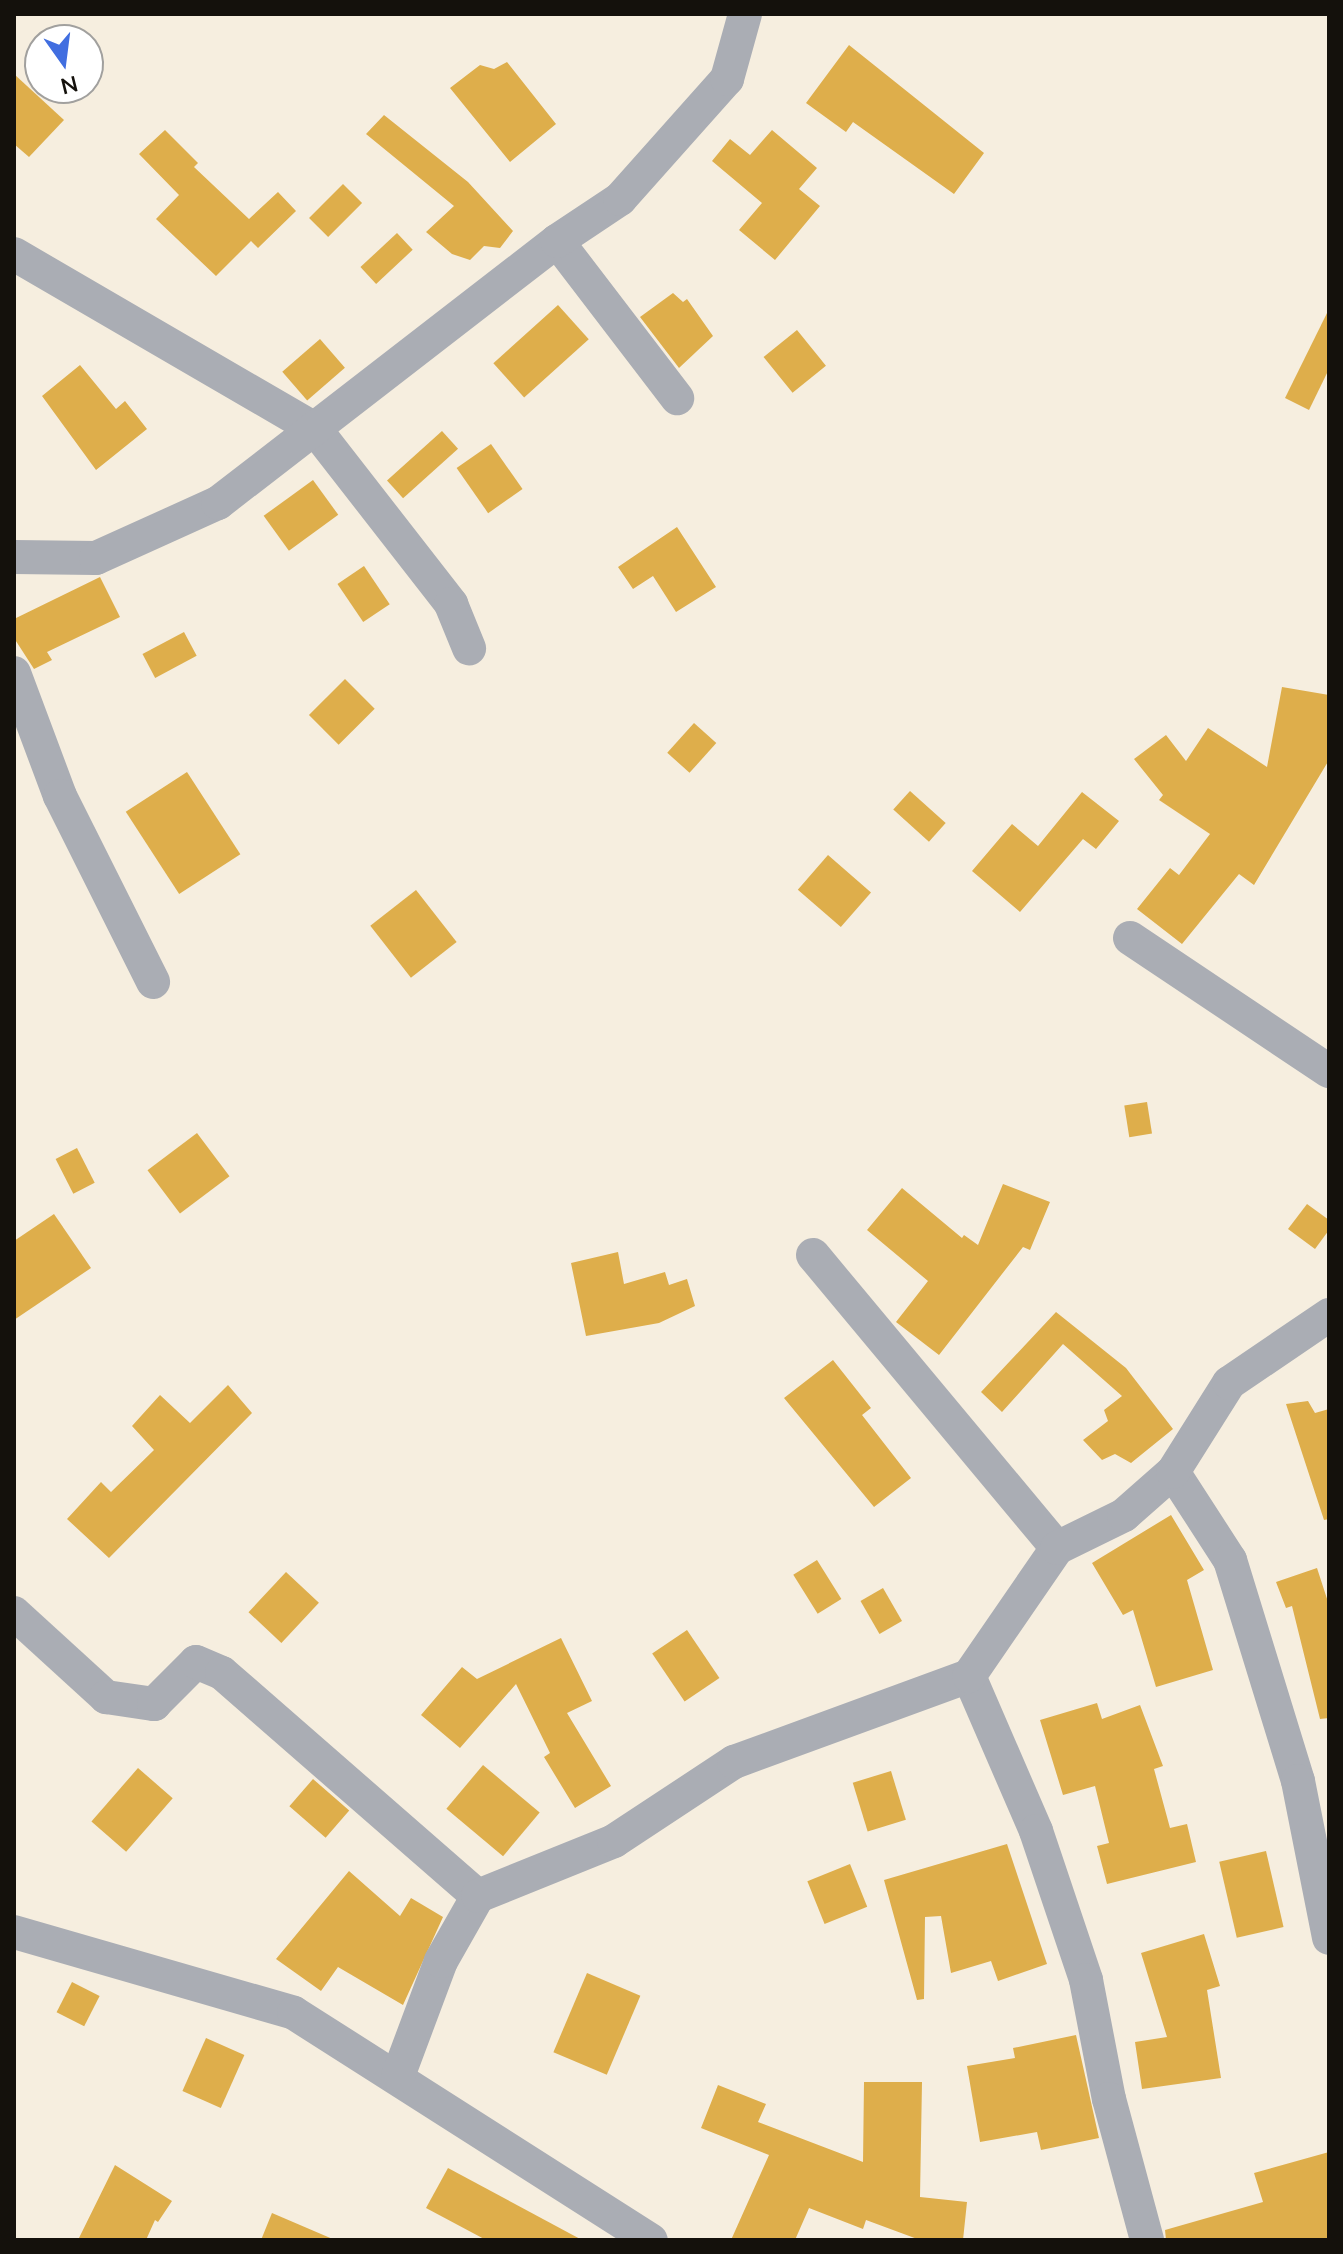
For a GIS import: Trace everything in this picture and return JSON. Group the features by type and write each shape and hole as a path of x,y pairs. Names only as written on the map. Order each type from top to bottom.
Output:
{"street":[{"path":"14,557 96,558 218,503 557,241 620,199 727,79 745,14"},
{"path":"557,241 677,398"},
{"path":"14,254 315,429 451,604 469,648"},
{"path":"14,673 60,796 153,982"},
{"path":"1130,938 1329,1071"},
{"path":"813,1255 1057,1548"},
{"path":"398,2076 441,1961 478,1896 614,1841 734,1762 969,1676 1057,1548 1124,1515 1173,1472 1229,1383 1329,1315"},
{"path":"1173,1472 1230,1560 1298,1781 1329,1938"},
{"path":"14,1613 106,1697 154,1704 196,1662 222,1673 478,1896"},
{"path":"969,1676 1036,1831 1086,1980 1109,2099 1147,2240"},
{"path":"14,1932 294,2013 398,2076 651,2240"}],"building":[{"path":"849,45 984,153 954,194 853,122 846,132 806,103"},
{"path":"507,62 556,124 510,162 450,88 480,65 494,69"},
{"path":"14,74 24,83 24,104 47,104 64,120 29,157 14,144"},
{"path":"384,115 468,182 513,231 500,248 484,246 470,260 452,254 426,232 454,206 366,134"},
{"path":"165,130 198,163 194,167 249,219 278,192 296,211 258,248 251,241 216,276 156,219 179,195 139,154"},
{"path":"772,130 817,168 799,189 820,206 775,260 739,230 762,203 712,161 730,139 750,155"},
{"path":"343,184 362,203 328,237 309,218"},
{"path":"397,233 413,250 376,284 360,267"},
{"path":"673,293 683,302 687,299 713,336 679,368 640,317"},
{"path":"558,305 589,339 524,397 493,363"},
{"path":"1329,309 1329,369 1309,410 1285,398"},
{"path":"797,330 826,366 793,393 764,357"},
{"path":"320,339 345,368 307,400 282,372"},
{"path":"80,365 116,409 125,401 147,429 96,470 42,396"},
{"path":"442,431 458,449 403,498 387,481"},
{"path":"491,444 523,489 488,513 457,468"},
{"path":"313,480 338,515 289,551 264,516"},
{"path":"677,527 716,587 676,612 653,576 633,589 618,567"},
{"path":"364,566 390,604 363,622 337,584"},
{"path":"100,577 120,617 47,652 52,660 34,669 14,638 14,619"},
{"path":"184,632 197,656 155,678 143,654"},
{"path":"345,679 375,709 339,745 309,715"},
{"path":"1282,687 1329,695 1329,760 1254,885 1239,874 1182,944 1137,909 1170,868 1179,875 1210,834 1159,800 1163,795 1134,759 1166,735 1186,761 1208,728 1267,767"},
{"path":"694,723 716,743 690,773 667,753"},
{"path":"187,772 240,854 179,894 126,812"},
{"path":"910,791 946,823 929,842 893,810"},
{"path":"1082,792 1119,821 1096,849 1083,839 1020,912 972,871 1012,824 1038,846"},
{"path":"828,855 871,892 841,927 798,890"},
{"path":"416,890 457,942 411,978 370,926"},
{"path":"1147,1102 1152,1134 1129,1137 1124,1106"},
{"path":"197,1133 229,1176 180,1213 147,1170"},
{"path":"77,1148 95,1183 73,1194 56,1159"},
{"path":"1003,1184 1050,1202 1030,1250 1023,1247 939,1355 896,1322 928,1281 867,1230 902,1188 962,1238 964,1235 978,1245"},
{"path":"1307,1204 1329,1220 1329,1230 1315,1249 1288,1229"},
{"path":"54,1214 91,1268 14,1320 14,1241"},
{"path":"618,1252 624,1284 665,1272 669,1285 687,1279 695,1306 659,1323 586,1336 571,1263"},
{"path":"1056,1312 1126,1368 1173,1429 1131,1463 1115,1454 1102,1460 1083,1440 1108,1421 1104,1410 1122,1396 1063,1344 1002,1412 981,1392"},
{"path":"833,1360 871,1408 862,1415 911,1478 874,1507 784,1398"},
{"path":"228,1385 252,1413 109,1558 67,1519 101,1482 111,1492 154,1450 132,1426 160,1395 190,1423"},
{"path":"1308,1401 1315,1413 1329,1409 1329,1519 1324,1520 1286,1404"},
{"path":"1171,1515 1204,1570 1187,1580 1213,1670 1156,1687 1133,1610 1123,1615 1092,1563"},
{"path":"817,1560 841,1599 818,1614 793,1575"},
{"path":"1317,1568 1329,1605 1329,1718 1320,1719 1292,1606 1286,1608 1276,1582"},
{"path":"286,1572 319,1603 281,1643 248,1612"},
{"path":"883,1588 902,1621 879,1634 860,1601"},
{"path":"687,1630 719,1678 685,1702 652,1653"},
{"path":"561,1638 592,1701 567,1713 611,1786 575,1808 544,1757 550,1753 516,1684 460,1748 421,1715 462,1667 477,1679"},
{"path":"1097,1703 1102,1719 1140,1705 1163,1766 1154,1769 1170,1828 1187,1824 1196,1862 1107,1884 1097,1846 1109,1843 1095,1786 1063,1795 1040,1720"},
{"path":"483,1765 540,1813 503,1856 446,1809"},
{"path":"138,1768 173,1798 126,1852 91,1822"},
{"path":"891,1771 906,1820 868,1831 853,1783"},
{"path":"313,1779 349,1810 326,1838 289,1806"},
{"path":"1007,1844 1047,1964 998,1981 991,1961 951,1973 941,1916 925,1917 924,1999 917,2000 884,1880"},
{"path":"1266,1851 1284,1927 1237,1938 1219,1862"},
{"path":"850,1864 867,1907 825,1924 807,1881"},
{"path":"349,1871 400,1916 411,1898 443,1917 403,2005 338,1967 321,1991 276,1959"},
{"path":"1204,1934 1220,1986 1207,1990 1221,2078 1142,2089 1135,2042 1167,2037 1141,1953"},
{"path":"587,1973 640,1996 607,2075 553,2052"},
{"path":"72,1982 100,1996 84,2026 57,2012"},
{"path":"1076,2035 1099,2138 1041,2150 1037,2132 980,2142 967,2066 1015,2058 1013,2048"},
{"path":"206,2038 244,2055 221,2108 182,2091"},
{"path":"864,2082 922,2082 920,2197 967,2202 963,2240 920,2240 866,2220 863,2229 809,2208 795,2240 731,2240 769,2155 701,2128 718,2085 766,2104 758,2122 863,2162"},
{"path":"1329,2152 1329,2240 1166,2240 1165,2230 1263,2202 1254,2173"},
{"path":"115,2165 172,2201 158,2222 155,2220 146,2240 78,2240"},
{"path":"448,2168 582,2240 486,2240 426,2208"},
{"path":"272,2213 335,2240 261,2240"}]}
